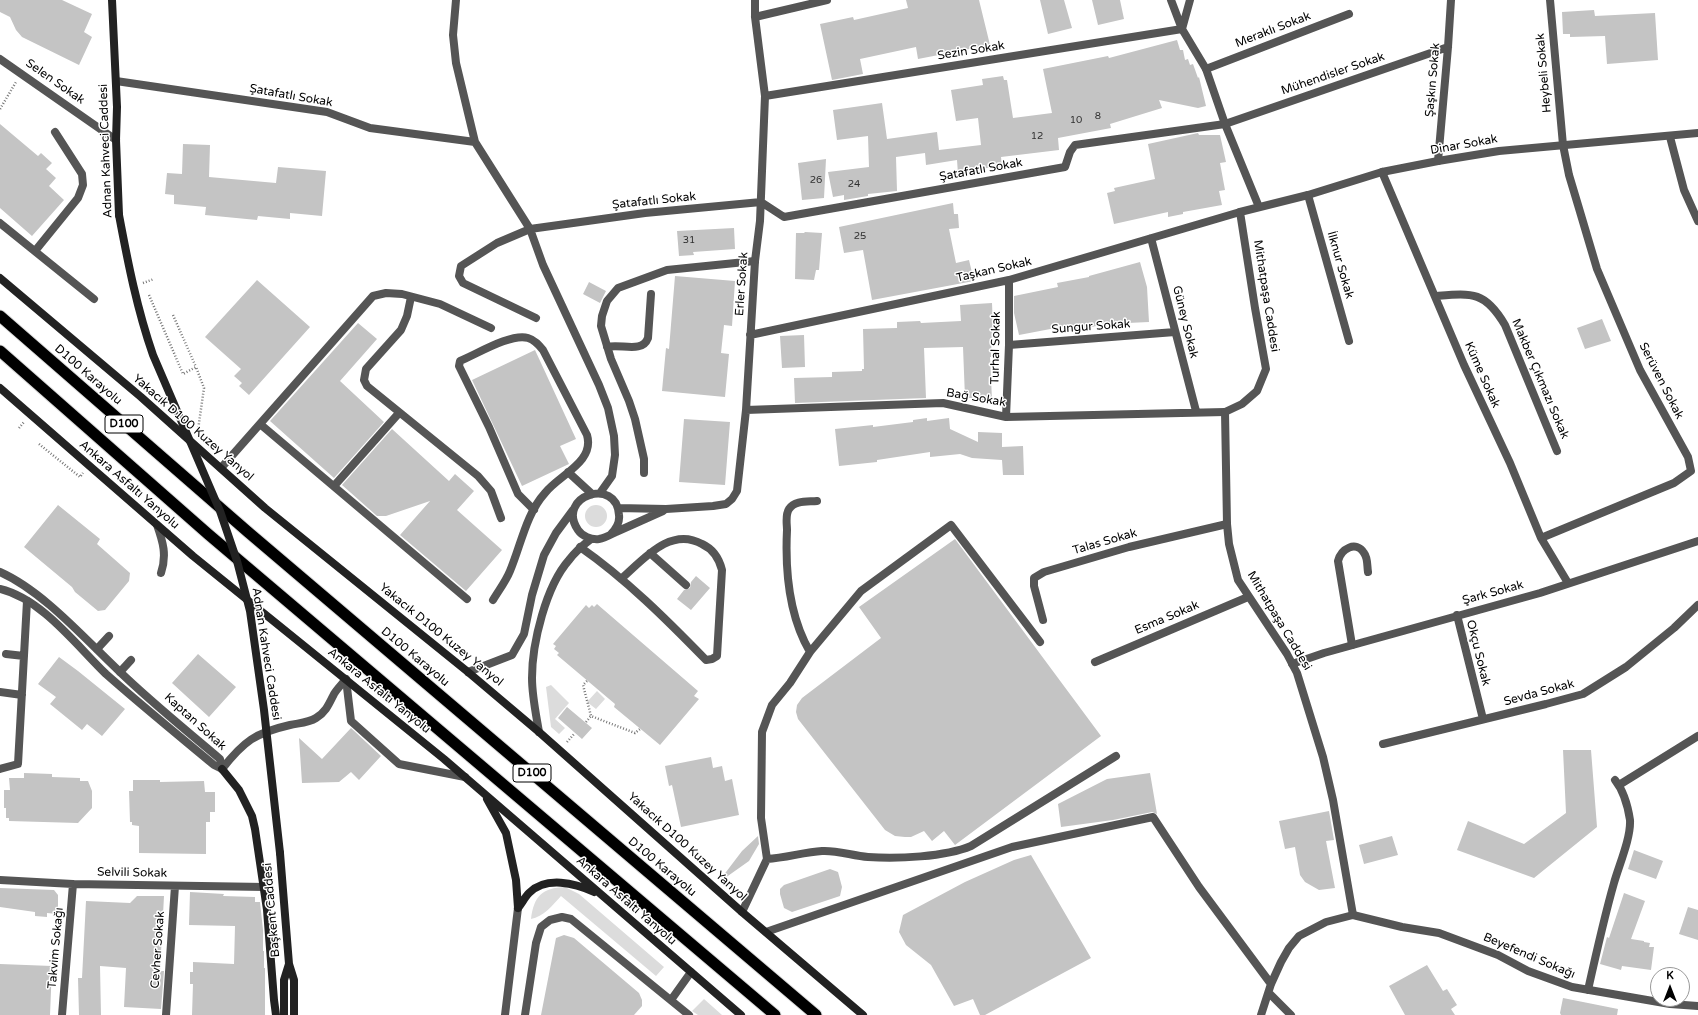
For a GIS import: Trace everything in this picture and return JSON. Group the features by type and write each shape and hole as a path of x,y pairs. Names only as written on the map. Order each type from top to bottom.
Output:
{"highway":[{"name":"D100 Karayolu","path":"0,316 248,532 816,1015"},
{"name":"D100","path":"0,351 214,539 775,1015"}],"main road":[{"name":"Adnan Kahveci Caddesi","path":"112,0 117,107 116,140 118,215 131,281 153,355 220,511 237,561 248,604 264,710 280,853"},
{"name":"Yakacık D100 Kuzey Yanyol","path":"0,278 196,446 265,508 468,672 539,732 742,912 863,1015"},
{"name":"Ankara Asfaltı Yanyolu","path":"0,388 157,525 484,793 741,1015"},
{"path":"222,769 239,790 252,816 265,887 276,1015"},
{"path":"484,793 506,833 516,880 518,908"},
{"name":"Başkent Caddesi","path":"280,853 289,964 294,980 294,1015"},
{"path":"518,908 530,892 543,884 555,883 578,885 603,896"},
{"name":"Başkent Caddesi","path":"284,1015 284,980 289,964"}],"street":[{"path":"456,0 453,35 456,63 475,142 530,229 543,265 599,384 608,408 614,436 615,455 612,476 596,493 584,497 578,502 556,533 544,555 532,596 524,634 512,655 468,672"},
{"name":"Erler Sokak","path":"666,510 726,504 732,499 737,491 746,410 755,261 761,202 765,96 754,17 754,0"},
{"path":"754,17 827,0"},
{"path":"1171,0 1182,29 1206,69 1225,124 1259,207"},
{"path":"1182,29 1190,0"},
{"path":"1451,0 1458,0"},
{"name":"Şaşkın Sokak","path":"1438,161 1451,0"},
{"name":"Heybeli Sokak","path":"1550,0 1563,145"},
{"name":"Meraklı Sokak","path":"1206,69 1349,14"},
{"name":"Sezin Sokak","path":"765,96 1182,29"},
{"name":"Mühendisler Sokak","path":"1225,124 1448,47"},
{"name":"Selen Sokak","path":"0,59 116,140"},
{"name":"Şatafatlı Sokak","path":"116,81 327,112 370,128 475,142"},
{"name":"Şatafatlı Sokak","path":"536,318 463,283 459,276 461,266 496,243 530,229 645,213 761,202 784,217 1065,167 1070,152 1075,145 1225,124"},
{"path":"35,251 78,198 83,185 82,174 55,132"},
{"name":"Dinar Sokak","path":"1240,212 1308,195 1382,172 1438,161 1499,151 1670,137 1698,133"},
{"path":"1670,137 1684,190 1698,221"},
{"name":"Serüven Sokak","path":"1541,538 1674,483 1691,471 1688,457 1640,370 1597,269 1569,175 1563,145"},
{"name":"Küme Sokak","path":"1382,172 1436,296 1464,365 1510,463 1541,538 1568,583"},
{"name":"İlknur Sokak","path":"1308,195 1349,341"},
{"name":"Taşkan Sokak","path":"750,335 1009,280 1240,212"},
{"name":"Mithatpaşa Caddesi","path":"1240,212 1266,369 1257,391 1242,404 1225,412 1227,524 1229,544 1238,580 1297,672 1328,777 1353,915"},
{"path":"0,223 94,299"},
{"name":"Güney Sokak","path":"1151,238 1196,411"},
{"path":"644,473 644,459 635,419 611,359 601,326 602,316 607,301 618,288 666,270 755,261"},
{"name":"Turhal Sokak","path":"1006,417 1009,345 1009,280"},
{"path":"221,468 373,296 386,293 440,304 491,328"},
{"path":"607,347 616,345 638,347 645,344 648,338 651,294"},
{"name":"Makber Çıkmazı Sokak","path":"1436,296 1462,294 1477,296 1488,302 1496,311 1505,325 1557,451"},
{"path":"411,297 407,316 401,330 369,365 364,374 367,386 478,476 493,496 501,518"},
{"name":"Sungur Sokak","path":"1009,345 1175,332"},
{"path":"493,600 510,572 534,510 544,493 578,464 586,453 588,439 539,345 529,338 523,337 508,340 460,361 459,366 489,427 518,494 534,510"},
{"name":"Bağ Sokak","path":"746,410 943,404 1006,417 1196,411 1225,412"},
{"path":"334,486 399,413"},
{"path":"260,424 467,599"},
{"path":"568,472 596,493 607,496 614,501 618,508 619,522 611,534"},
{"path":"810,652 800,636 791,599 786,550 787,513 791,506 817,501"},
{"path":"618,508 666,510"},
{"path":"573,510 575,525 579,532 591,539 598,539 611,534 666,510"},
{"name":"Talas Sokak","path":"1043,620 1034,586 1034,578 1039,575 1129,547 1227,524"},
{"path":"157,525 165,552 161,573"},
{"path":"742,912 767,859 761,818 762,732 772,705 790,682 810,652 861,591 951,525 1040,642"},
{"path":"539,732 534,703 532,678 535,644 544,610 559,574 568,560 580,547 591,539"},
{"path":"580,547 600,561 621,579 665,619 706,660 715,658 718,653 722,570 718,558 707,546 700,542 686,539 671,540 650,553 621,579"},
{"name":"Şark Sokak","path":"1292,664 1352,645 1540,593 1698,541"},
{"path":"1352,645 1338,561 1342,552 1350,547 1361,549 1366,556 1368,572"},
{"path":"650,553 686,586"},
{"name":"Kaptan Sokak","path":"0,572 20,582 34,593 120,672 220,759 222,769"},
{"name":"Kaptan Sokak","path":"0,589 18,595 40,610 112,679 214,765 222,769"},
{"name":"Esma Sokak","path":"1095,662 1248,597"},
{"path":"0,769 18,764 27,601"},
{"name":"Sevda Sokak","path":"1383,744 1583,694 1626,667 1674,628 1698,604"},
{"name":"Okçu Sokak","path":"1457,615 1483,719"},
{"path":"97,650 109,636"},
{"path":"6,654 24,656"},
{"path":"120,672 131,660"},
{"path":"222,769 244,744 254,737 266,731 311,721 318,717 331,703 334,694 346,679"},
{"path":"346,679 351,721 399,764 465,777"},
{"path":"0,692 22,695"},
{"path":"1588,990 1614,883 1628,834 1630,820 1617,783 1698,736"},
{"path":"767,859 783,858 823,851 867,857 898,858 959,851 971,846 1116,756"},
{"path":"766,932 1012,847 1153,817 1199,887 1271,984"},
{"name":"Selvili Sokak","path":"0,880 73,884 265,887"},
{"name":"Takvim Sokağı","path":"62,1015 73,884"},
{"name":"Cevher Sokak","path":"166,1015 175,886"},
{"path":"505,1015 518,908"},
{"path":"1261,1015 1271,984 1281,962 1289,948 1299,936 1326,922 1353,915"},
{"name":"Beyefendi Sokağı","path":"1353,915 1402,927 1439,933 1498,955 1528,971 1572,987 1670,1004 1698,1006"},
{"path":"525,1015 536,943 541,927 550,920 562,917 571,919 689,1015"},
{"path":"671,1000 691,972"},
{"path":"1269,993 1292,1015"}],"path":[{"path":"0,109 21,73"},
{"path":"154,278 143,283 183,374 196,367"},
{"path":"173,315 204,388 196,446"},
{"path":"39,444 76,474"},
{"path":"587,681 583,685 591,716"},
{"path":"586,722 591,716"},
{"path":"591,716 635,733 640,729"}],"shaded area":[{"path":"596,505 604,508 607,516 604,524 596,527 588,524 585,516 588,508"},
{"path":"551,685 569,703 555,719 565,728 559,734 551,727 546,687"},
{"path":"597,691 605,699 596,709 587,702"},
{"path":"565,887 579,894 664,967 656,976 561,896 544,913 531,919 534,904 540,895 550,889"},
{"path":"704,999 722,1015 698,1015 692,1011"}],"building":[{"path":"0,0 62,0 92,14 84,32 92,37 79,65 22,37 16,30 10,17 0,12"},
{"path":"906,0 979,0 990,45 918,59 916,47 860,59 863,74 832,80 820,24 853,17 854,20 908,8"},
{"path":"1040,0 1064,0 1072,28 1048,34"},
{"path":"1092,0 1120,0 1124,19 1098,25"},
{"path":"1594,10 1595,16 1655,13 1658,60 1607,64 1605,36 1570,37 1570,34 1563,34 1562,12"},
{"path":"1177,40 1180,50 1183,50 1185,60 1188,59 1190,65 1193,64 1198,78 1199,77 1206,106 1198,108 1159,100 1162,108 1110,124 1111,128 1058,138 1059,150 1001,157 1002,166 979,169 979,172 958,174 957,160 926,165 925,153 896,157 897,191 868,194 868,196 844,200 844,195 833,197 828,172 869,167 868,136 837,140 833,110 882,103 887,139 937,132 939,150 981,145 978,118 956,121 951,90 983,85 982,79 1003,76 1004,80 1007,80 1013,118 1052,113 1043,69 1108,56 1109,58"},
{"path":"0,124 38,156 41,153 52,163 46,169 56,178 49,186 64,200 32,236 0,208"},
{"path":"1198,133 1199,135 1220,135 1226,162 1220,163 1225,190 1219,191 1222,205 1183,212 1183,214 1168,217 1168,212 1114,224 1107,193 1115,191 1114,188 1155,179 1148,144"},
{"path":"183,144 210,145 209,177 276,183 278,167 326,171 322,216 290,213 290,219 258,216 257,220 205,215 206,207 174,204 174,195 165,194 167,173 182,174"},
{"path":"826,159 824,198 802,200 798,163"},
{"path":"953,203 954,214 958,214 959,228 949,229 956,263 969,260 974,281 872,300 863,250 844,253 839,227"},
{"path":"734,228 735,249 693,252 694,255 679,256 677,231"},
{"path":"796,233 822,233 819,270 816,270 814,280 795,279"},
{"path":"1140,262 1147,287 1149,322 1106,324 1067,332 1066,326 1019,335 1014,313 1014,296 1058,287 1057,283 1089,277"},
{"path":"675,276 735,281 732,326 724,325 721,353 729,354 725,397 662,391 666,348 669,349"},
{"path":"257,280 310,327 249,395 239,386 242,383 234,376 241,369 205,337"},
{"path":"589,282 606,291 600,303 583,294"},
{"path":"992,303 993,328 990,357 992,400 972,402 972,398 965,398 963,347 924,348 926,398 795,403 794,378 832,377 832,372 862,371 862,369 864,369 863,329 897,328 897,322 920,321 921,323 961,321 960,305"},
{"path":"1602,319 1611,341 1585,349 1577,328"},
{"path":"358,323 377,339 340,381 384,422 334,478 270,421"},
{"path":"804,335 805,367 782,368 780,336"},
{"path":"535,350 576,439 560,446 569,464 522,486 472,380"},
{"path":"927,418 927,421 949,418 950,429 978,442 978,432 1002,433 1002,447 1023,446 1024,475 1003,475 1002,460 972,458 960,454 930,457 930,452 877,460 877,462 839,466 835,429 873,425 873,427 913,422 913,420"},
{"path":"684,419 730,422 725,485 679,482"},
{"path":"392,429 449,481 455,474 474,491 457,510 502,550 466,591 400,535 430,501 386,516 377,516 342,485"},
{"path":"58,505 100,539 97,544 130,573 129,581 105,610 98,611 24,547"},
{"path":"955,539 1101,736 955,845 944,831 932,841 924,831 911,837 905,837 895,836 885,830 798,719 796,712 797,705 802,698 881,638 859,607"},
{"path":"696,576 710,588 691,610 677,599 684,590 690,588 691,582"},
{"path":"597,604 698,691 694,696 699,699 660,745 614,707 615,704 557,655 559,653 554,649 556,646 553,644 586,605 589,608 592,605 594,607"},
{"path":"198,654 236,687 209,717 172,683"},
{"path":"59,657 125,709 102,736 87,724 82,730 50,704 56,697 38,684"},
{"path":"567,707 592,728 582,739 558,718"},
{"path":"351,728 381,756 359,780 351,772 339,782 302,783 299,738 322,759"},
{"path":"1563,750 1591,750 1597,827 1534,878 1457,850 1468,821 1524,844 1566,813"},
{"path":"711,757 713,768 722,766 725,781 732,779 739,815 681,827 672,785 669,786 665,766"},
{"path":"24,773 52,774 52,777 80,778 80,781 88,781 92,791 92,808 78,823 9,821 9,818 6,818 6,808 4,808 4,790 10,790 9,778 24,778"},
{"path":"1150,773 1157,814 1152,812 1113,820 1061,827 1058,804 1107,779"},
{"path":"133,780 160,780 160,782 204,781 205,792 215,792 215,812 210,812 210,822 206,822 206,854 139,853 139,826 132,825 132,822 130,822 129,791 133,791"},
{"path":"1329,811 1334,840 1326,841 1335,888 1319,890 1305,882 1300,875 1295,847 1285,849 1279,821"},
{"path":"758,836 759,844 749,861 725,878 723,876 742,851"},
{"path":"1392,836 1398,855 1364,864 1359,845"},
{"path":"1634,850 1663,861 1656,879 1628,869"},
{"path":"1031,855 1091,958 985,1015 980,1015 973,999 954,1006 931,965 906,945 899,932 903,915 965,882 1014,860"},
{"path":"830,869 838,872 842,887 840,896 792,912 784,908 780,889 784,885"},
{"path":"0,888 54,890 58,895 58,914 47,913 47,917 35,916 35,912 0,907"},
{"path":"190,892 224,894 223,896 255,897 255,902 260,902 265,968 265,1015 192,1015 193,984 190,984 190,972 193,972 193,962 234,964 235,926 189,925"},
{"path":"1624,893 1645,901 1631,939 1650,943 1649,947 1654,947 1650,970 1622,966 1621,970 1600,964 1607,937 1609,938"},
{"path":"137,896 164,896 160,971 164,971 161,1009 124,1007 126,968 100,966 101,1015 79,1015 78,978 82,978 86,901 130,903"},
{"path":"1688,907 1698,910 1698,940 1679,934"},
{"path":"564,935 574,938 639,993 642,1000 642,1006 634,1015 541,1015 556,938"},
{"path":"0,964 52,966 50,1015 0,1015"},
{"path":"1427,965 1443,991 1447,989 1457,1005 1451,1009 1455,1015 1405,1015 1389,986"},
{"path":"1563,998 1618,1009 1617,1015 1561,1015 1560,1013"}]}
